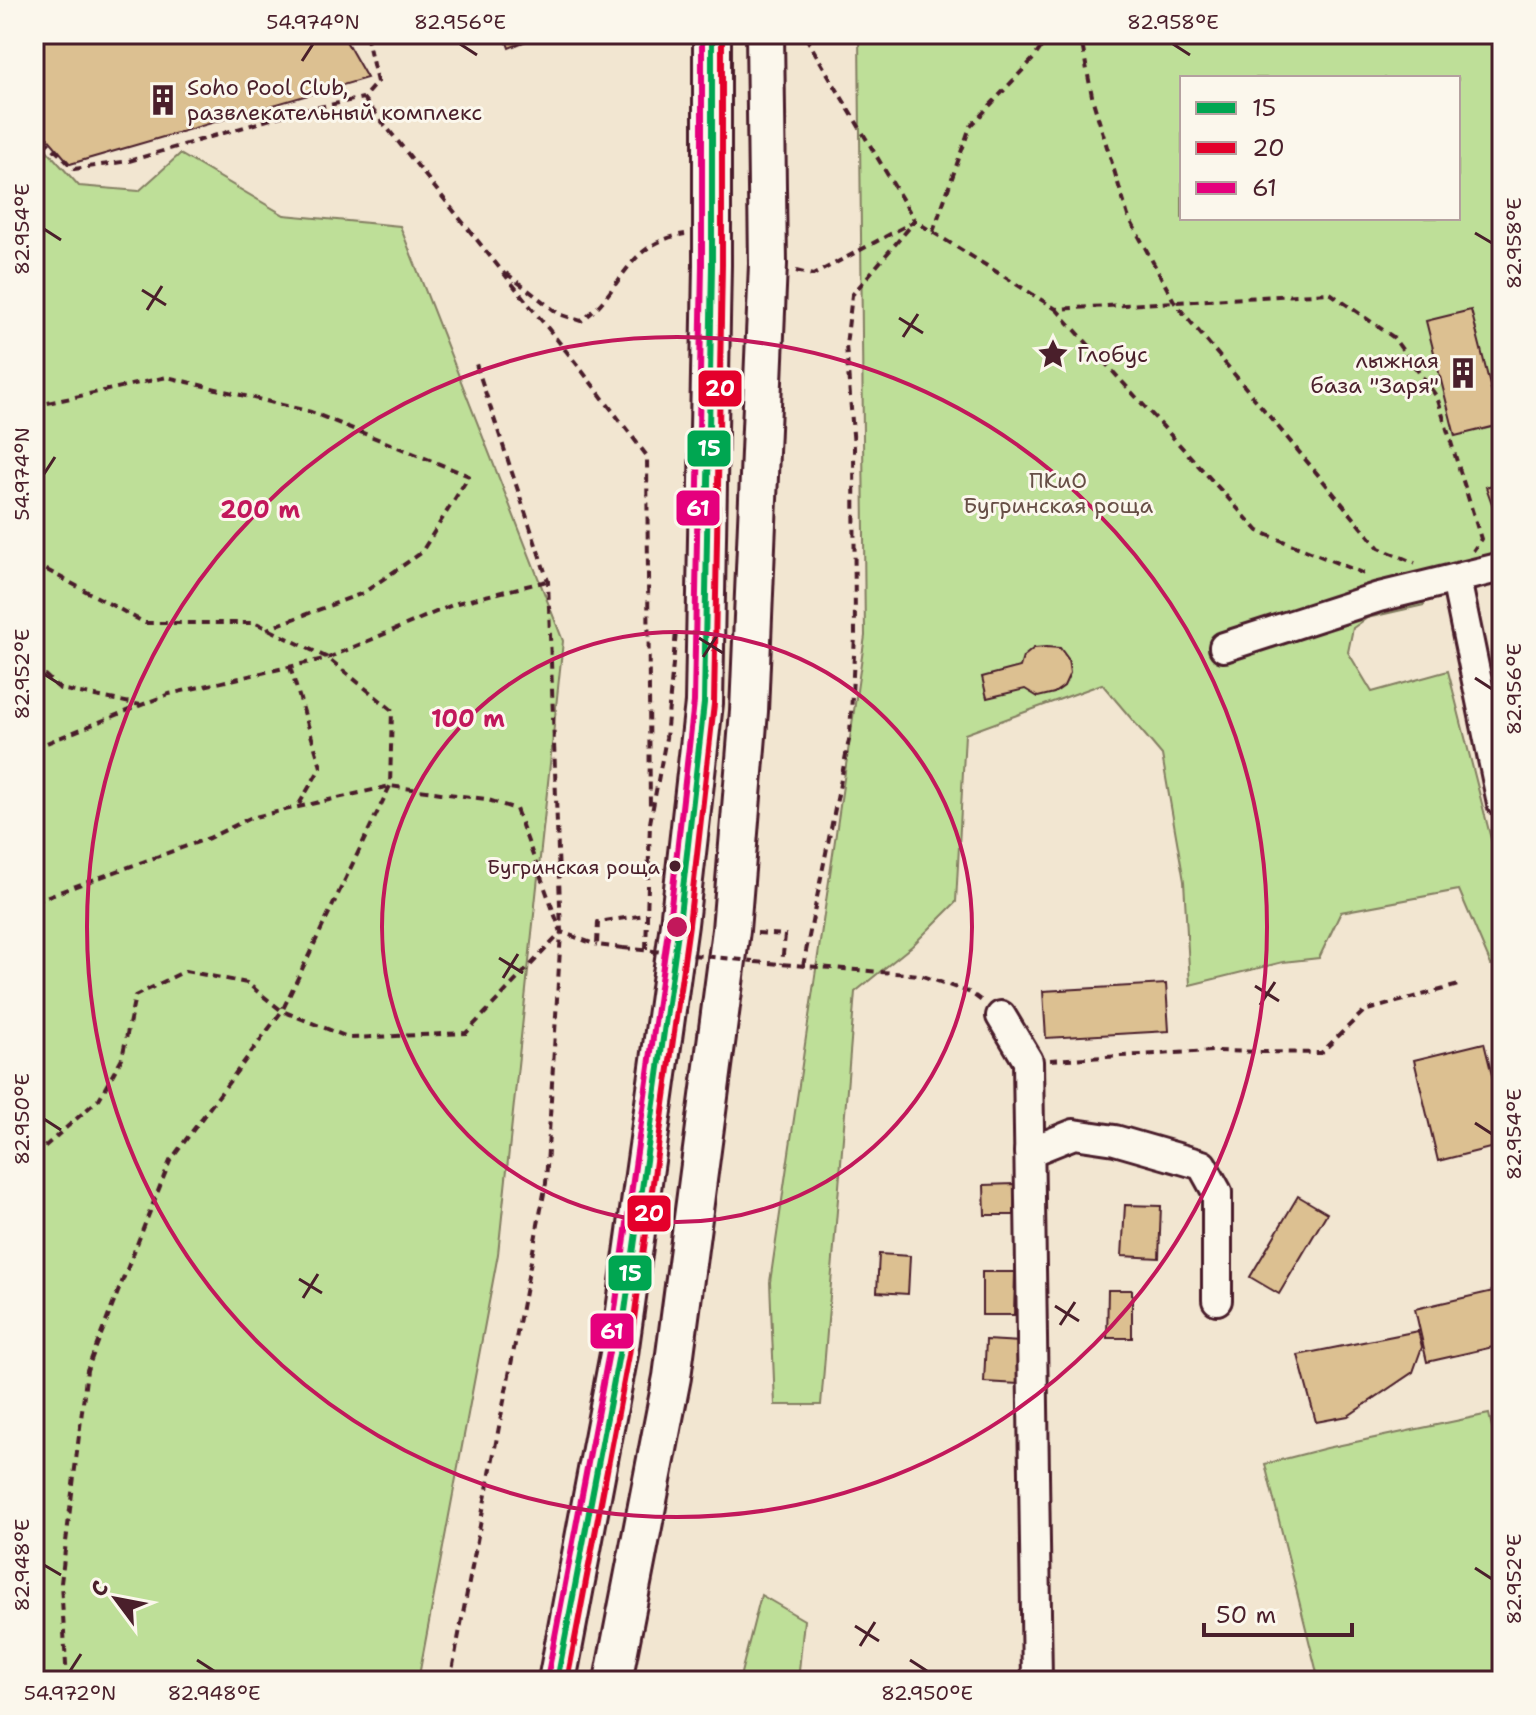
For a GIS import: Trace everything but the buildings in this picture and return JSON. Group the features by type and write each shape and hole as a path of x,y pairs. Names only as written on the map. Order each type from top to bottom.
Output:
{"main road":[{"path":"557,1681 619,1354 679,924 704,703 712,265 712,34"},
{"path":"613,1681 672,1377 731,930 749,711 768,264 765,34"}],"street":[{"path":"1224,647 1379,597 1502,567"},
{"path":"1456,579 1502,803"},
{"path":"1001,1016 1028,1061 1037,1681"},
{"path":"1029,1152 1074,1134 1115,1140 1202,1165 1217,1192 1217,1300"}],"path":[{"path":"34,129 74,169 129,161 295,112 363,98 377,82 366,34"},
{"path":"804,34 915,221 1056,309 1258,531 1371,577 1379,597"},
{"path":"933,232 970,127 1034,58 1050,34"},
{"path":"1080,34 1093,101 1128,216 1175,303 1379,548 1417,564"},
{"path":"363,98 647,456 650,823 646,960"},
{"path":"768,264 813,275 915,221"},
{"path":"803,966 850,735 855,635 854,447 846,345 852,295 915,221"},
{"path":"498,268 559,314 581,321 598,309 631,261 655,242 699,232"},
{"path":"1056,309 1330,293 1393,337 1437,397 1481,539 1456,579"},
{"path":"450,1681 546,1183 561,932 548,581 475,361"},
{"path":"34,406 167,377 311,412 469,476 421,553 363,593 267,629"},
{"path":"34,563 145,623 256,623 328,658 392,710 390,786 282,1011 170,1161 87,1370 61,1583 67,1681"},
{"path":"34,748 169,694 328,658 457,603 548,581"},
{"path":"650,823 666,738 677,621"},
{"path":"34,665 60,689 142,705"},
{"path":"290,667 321,767 298,806"},
{"path":"34,901 209,838 250,818 390,786 485,799 516,809 561,932"},
{"path":"597,945 598,922 646,915"},
{"path":"561,932 597,945 920,975 971,993 1001,1016"},
{"path":"34,1156 99,1099 122,1058 135,996 185,971 247,983 282,1011 350,1038 466,1033 561,932"},
{"path":"782,964 785,935"},
{"path":"1028,1061 1212,1051 1321,1053 1364,1011 1462,984"}],"green space":[{"name":"ПКиО Бугринская роща","path":"859,34 1502,34 1502,551 1414,575 1424,605 1367,618 1353,628 1348,652 1372,692 1448,671 1502,882 1502,964 1491,965 1459,890 1341,912 1319,958 1283,962 1190,985 1184,881 1162,755 1102,684 965,734 956,902 912,946 855,992 821,1405 775,1405 770,1282 865,636"},
{"name":"Бугринская роща","path":"34,136 79,186 139,191 180,154 284,215 400,226 563,641 498,1254 418,1681 34,1681"},
{"path":"1489,1414 1502,1471 1502,1681 1319,1681 1265,1464"},
{"path":"761,1595 804,1620 798,1681 739,1681"}],"transit line":[{"name":"61","path":"547,1679 609,1352 669,923 694,702 702,265 702,34"},
{"name":"15","path":"557,1681 619,1354 679,924 704,703 712,265 712,34"},
{"name":"20","path":"567,1681 629,1355 689,925 714,704 722,265 722,34"}],"place":[{"name":"Soho Pool Club, развлекательный комплекс","path":"163,100"},
{"name":"Глобус","path":"1053,354"},
{"name":"лыжная база \"Заря\"","path":"1463,373"},
{"name":"Бугринская роща","path":"675,866"}]}
